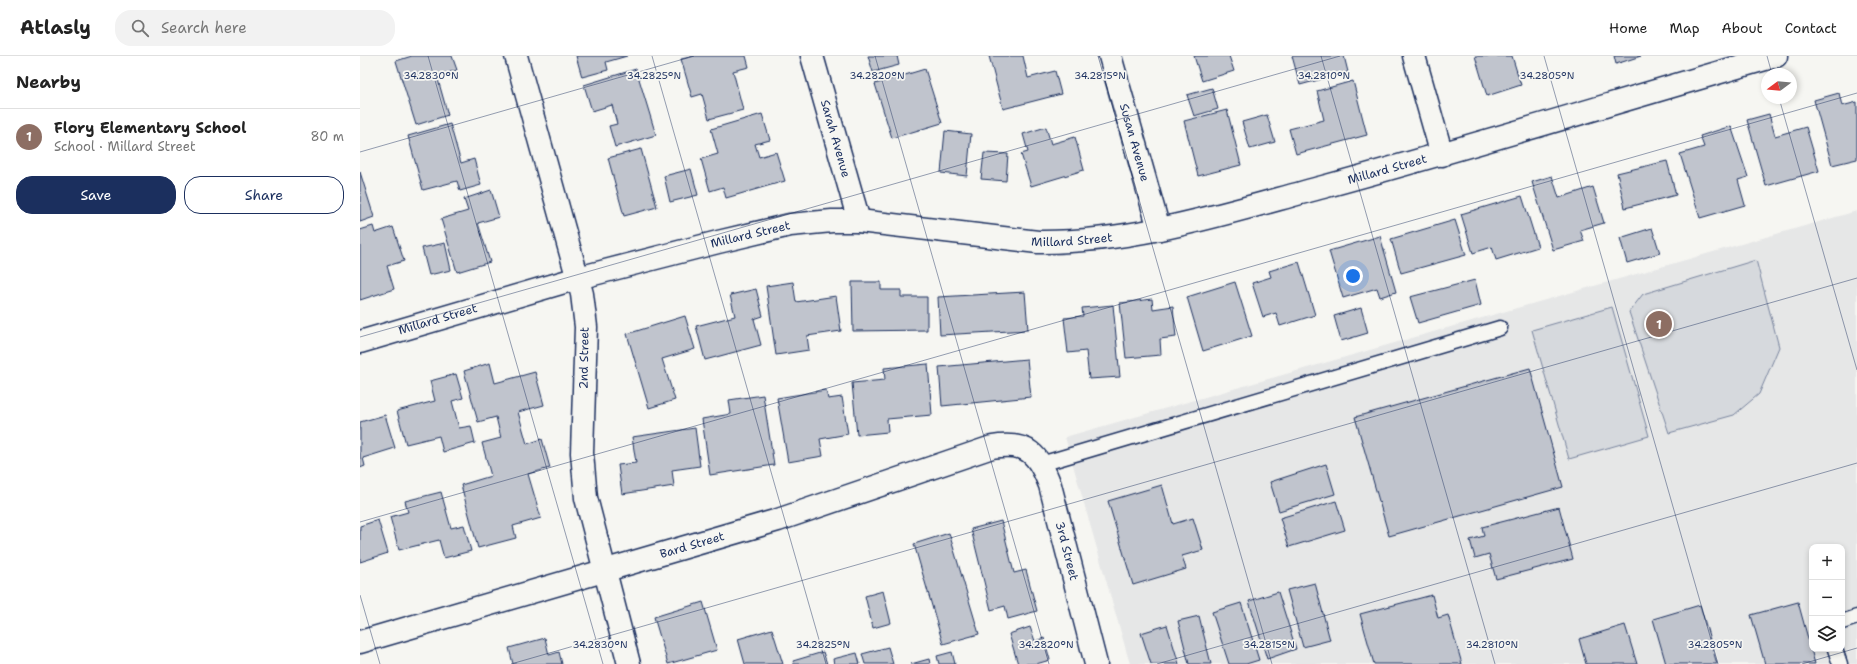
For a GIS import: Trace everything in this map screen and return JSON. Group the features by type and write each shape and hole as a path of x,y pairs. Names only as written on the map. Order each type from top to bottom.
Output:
{"street":[{"name":"2nd Street","path":"516,56 582,294 586,327 582,474 586,498 604,572 629,664"},
{"name":"Sarah Avenue","path":"812,56 859,221"},
{"name":"Susan Avenue","path":"1110,56 1159,229"},
{"path":"1414,56 1442,155"},
{"name":"Millard Street","path":"360,342 578,278 790,225 859,221 1038,242 1062,242 1106,238 1192,223 1442,155 1719,64 1776,56"},
{"name":"Bard Street","path":"360,642 778,520 992,448 1008,445 1022,447"},
{"name":"3rd Street","path":"1022,447 1035,454 1050,486 1096,664"}],"lane":[{"path":"1041,464 1500,328"},
{"path":"1845,621 1857,617"},
{"path":"1836,652 1840,664"}],"shaded area":[{"path":"1857,211 1857,664 1130,664 1065,437"},
{"path":"1756,260 1779,347 1759,394 1734,415 1669,433 1629,312 1643,294"},
{"path":"1612,307 1649,436 1569,459 1532,330"}],"building":[{"path":"412,56 452,56 457,70 437,76 448,115 416,125 396,61"},
{"path":"576,56 627,56 606,62 608,70 582,77"},
{"path":"694,56 746,56 749,67 733,71 743,110 709,119 702,94 692,97 681,59"},
{"path":"868,56 897,56 899,65 873,72"},
{"path":"989,56 1023,56 1028,78 1055,71 1061,94 1003,109"},
{"path":"1194,56 1229,56 1234,71 1202,81"},
{"path":"1292,56 1344,56 1348,72 1300,85"},
{"path":"1475,56 1512,56 1521,85 1487,96"},
{"path":"1614,56 1641,56 1616,64"},
{"path":"636,69 656,135 615,147 609,126 617,124 612,105 592,111 584,85"},
{"path":"925,69 942,123 892,138 875,84"},
{"path":"1353,81 1367,135 1296,154 1289,129 1324,120 1317,91"},
{"path":"1212,88 1218,109 1194,116 1187,95"},
{"path":"1839,93 1842,106 1857,102 1857,159 1832,165 1814,100"},
{"path":"1227,110 1241,165 1198,176 1184,121"},
{"path":"762,114 770,140 755,144 759,157 776,152 785,181 726,198 723,187 710,191 701,159 718,154 711,129"},
{"path":"1769,114 1775,136 1806,127 1819,171 1766,186 1747,120"},
{"path":"1267,115 1275,142 1250,149 1242,122"},
{"path":"450,124 461,163 474,159 481,185 460,191 457,181 423,190 408,136"},
{"path":"1731,126 1748,177 1738,180 1745,205 1700,218 1680,154 1704,147 1700,136"},
{"path":"1046,127 1051,144 1075,137 1084,170 1031,186 1021,154 1028,152 1023,134"},
{"path":"945,131 971,134 967,176 941,173"},
{"path":"641,149 657,207 624,216 608,158"},
{"path":"984,153 1008,154 1006,181 981,179"},
{"path":"1667,161 1676,195 1625,208 1617,173"},
{"path":"691,169 698,195 670,202 664,176"},
{"path":"360,172 374,217 360,222"},
{"path":"1552,176 1559,198 1593,187 1604,223 1580,230 1584,241 1553,250 1532,182"},
{"path":"491,190 499,217 478,223 490,262 457,272 441,219 468,211 464,199"},
{"path":"1522,196 1538,247 1496,260 1492,247 1473,253 1461,214"},
{"path":"1455,220 1466,255 1401,273 1391,239"},
{"path":"373,226 375,233 393,227 404,261 387,266 394,289 360,300 360,230"},
{"path":"1652,228 1660,253 1627,263 1620,238"},
{"path":"1380,236 1396,292 1380,297 1377,288 1343,298 1329,251"},
{"path":"445,243 451,270 429,275 422,248"},
{"path":"1299,262 1315,315 1280,326 1276,313 1263,317 1252,283 1271,277 1269,271"},
{"path":"1475,280 1481,305 1418,323 1410,297"},
{"path":"793,282 796,302 836,296 841,331 807,336 809,350 776,355 766,286"},
{"path":"852,282 881,282 881,290 901,290 901,297 927,297 927,330 853,331"},
{"path":"1235,282 1252,336 1203,351 1187,297"},
{"path":"756,289 763,316 754,319 761,345 705,360 696,326 735,316 730,295"},
{"path":"1025,292 1028,330 940,335 938,297"},
{"path":"1152,299 1153,309 1173,306 1176,337 1160,339 1161,355 1126,358 1120,303"},
{"path":"1113,305 1120,377 1089,379 1086,351 1068,353 1064,318 1083,316 1082,308"},
{"path":"1361,308 1368,333 1341,341 1334,316"},
{"path":"685,316 695,349 662,359 675,400 649,408 627,334"},
{"path":"1027,359 1031,397 942,406 939,367"},
{"path":"490,363 495,383 535,372 544,405 518,412 527,444 542,439 550,468 528,474 541,518 513,526 516,538 478,548 461,485 491,476 482,443 501,438 496,417 478,422 464,371"},
{"path":"928,364 932,415 887,419 888,432 857,435 852,383 885,380 884,368"},
{"path":"1530,368 1563,487 1389,536 1355,417"},
{"path":"456,374 463,398 452,401 459,428 471,426 475,443 443,452 439,436 406,444 397,411 435,401 430,381"},
{"path":"826,390 828,399 842,397 848,434 820,439 823,456 788,462 777,398"},
{"path":"763,395 774,465 710,475 702,419 731,414 729,400"},
{"path":"385,415 395,448 363,458 365,466 360,468 360,422"},
{"path":"695,428 700,466 672,470 674,486 622,494 618,465 636,463 632,437"},
{"path":"1326,464 1335,494 1279,511 1270,482"},
{"path":"1162,485 1173,524 1193,518 1203,550 1182,556 1186,569 1133,585 1108,501"},
{"path":"441,492 451,528 464,525 471,551 444,558 439,540 399,550 390,517 408,512 405,501"},
{"path":"1336,501 1345,530 1289,547 1280,518"},
{"path":"1559,507 1573,559 1496,579 1489,554 1475,558 1470,540 1484,536 1482,527"},
{"path":"378,520 388,553 360,562 360,526"},
{"path":"1001,521 1014,573 1026,570 1037,611 1008,619 1005,606 991,610 971,529"},
{"path":"949,533 979,634 943,644 914,544"},
{"path":"1315,583 1330,640 1303,647 1287,590"},
{"path":"883,591 891,623 873,628 865,596"},
{"path":"1278,592 1296,649 1267,659 1249,601"},
{"path":"1432,595 1438,618 1448,615 1462,664 1374,664 1360,614"},
{"path":"703,602 717,650 668,664 654,617"},
{"path":"1798,602 1809,642 1809,652 1812,652 1815,664 1765,664 1751,615"},
{"path":"1241,603 1259,660 1246,664 1229,664 1212,612"},
{"path":"1700,605 1717,664 1666,664 1653,619"},
{"path":"1199,616 1211,664 1189,664 1178,621"},
{"path":"1167,625 1179,664 1151,664 1141,633"},
{"path":"1625,625 1637,664 1586,664 1579,639"},
{"path":"1030,627 1035,641 1044,638 1050,660 1036,664 1018,664 1009,634"},
{"path":"772,629 783,664 745,664 738,639"},
{"path":"545,638 549,655 559,652 562,664 513,664 509,648"},
{"path":"888,647 893,664 865,664 862,654"},
{"path":"823,652 827,664 794,664 793,661"},
{"path":"952,652 955,664 939,664 937,656"},
{"path":"857,653 860,664 834,664 833,659"},
{"path":"929,659 930,664 911,664"}],"place":[{"name":"Flory Elementary School","path":"1659,324"}]}
